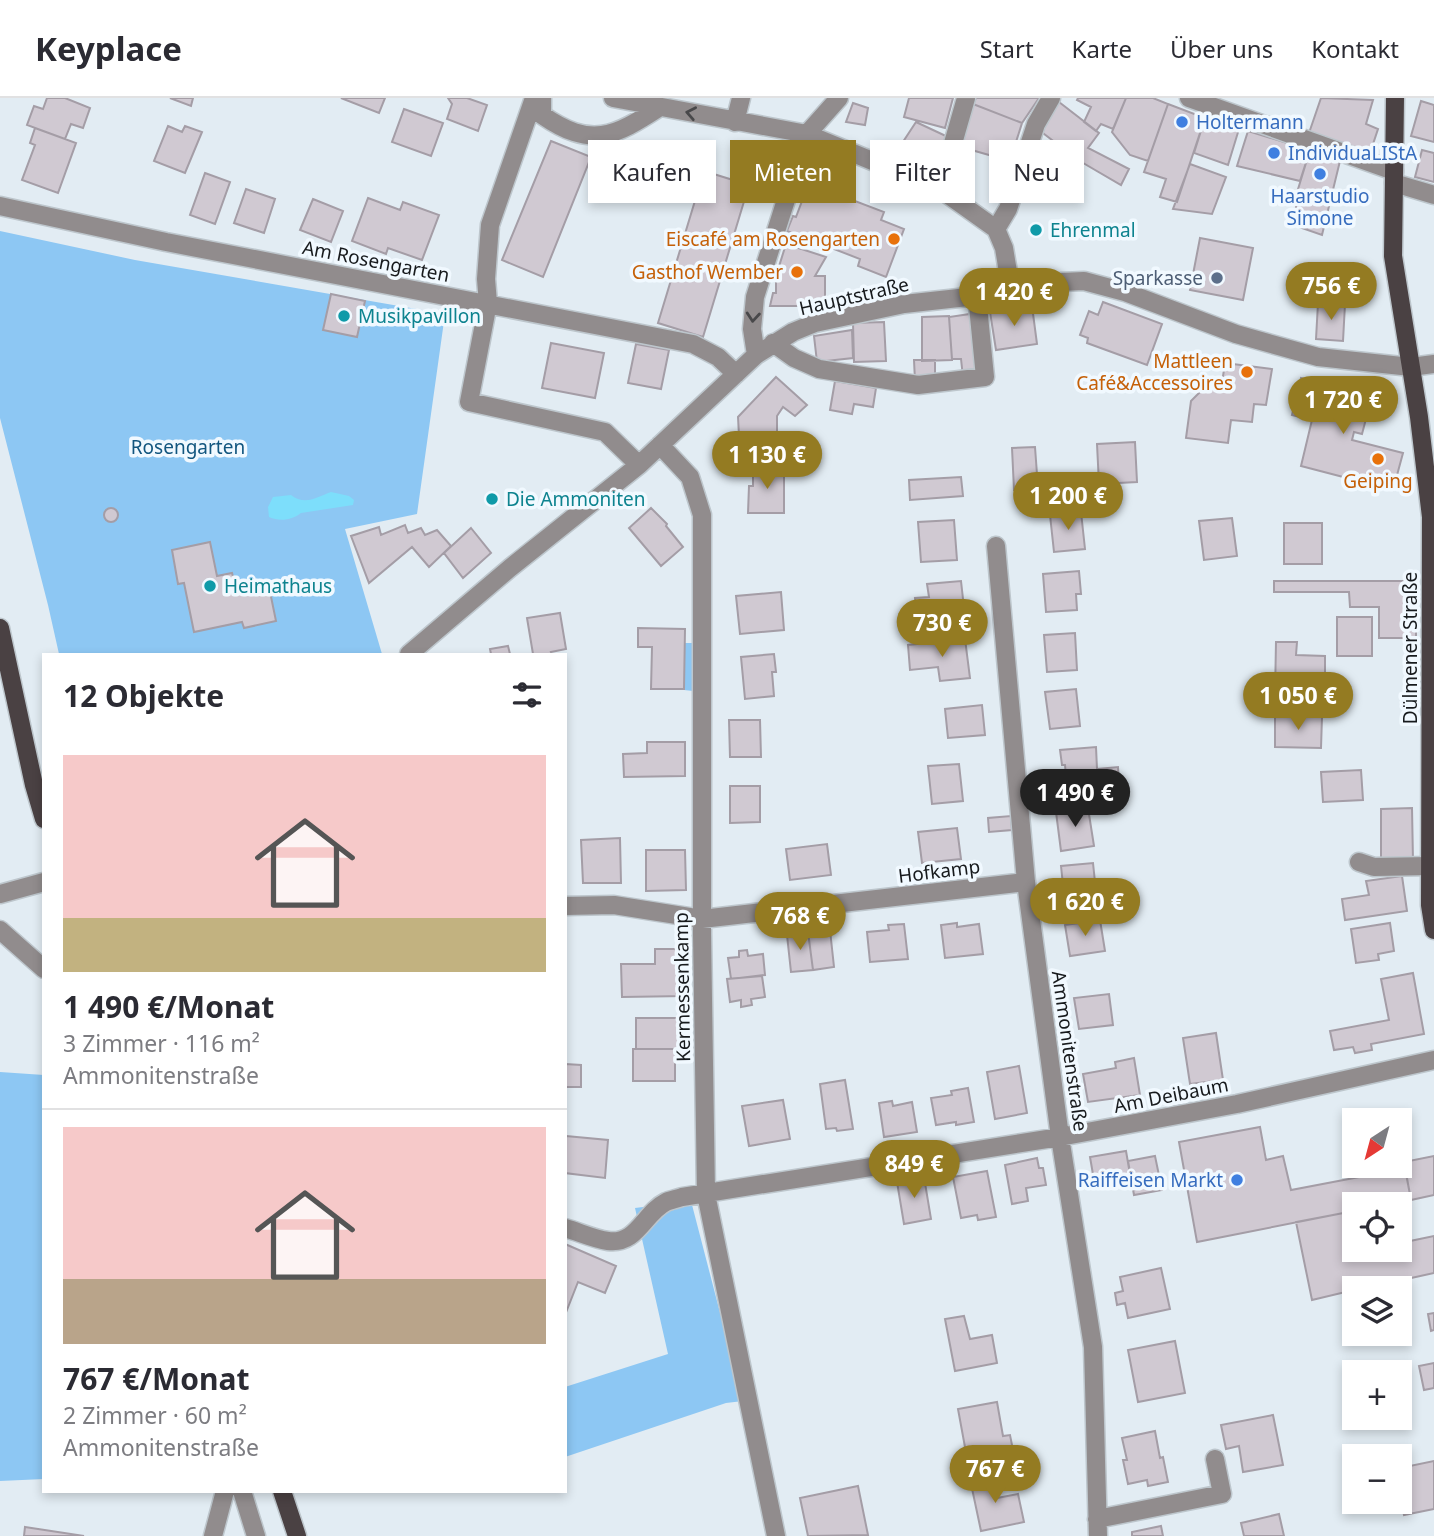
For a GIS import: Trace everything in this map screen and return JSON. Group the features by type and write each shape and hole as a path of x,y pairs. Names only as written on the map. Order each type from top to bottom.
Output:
{"main road":[{"name":"Dülmener Straße","path":"1395,98 1393,256 1412,366 1431,517 1430,905 1434,930"},
{"path":"0,628 42,811"},
{"path":"283,1493 297,1536"}],"street":[{"path":"534,98 490,225 486,279 488,303 469,402 605,432 639,465"},
{"path":"541,98 542,115 561,128 596,138 628,128 660,107"},
{"path":"613,98 807,134 870,160"},
{"path":"736,122 741,98"},
{"path":"757,355 752,329 755,298 807,134 839,98"},
{"path":"954,140 966,98"},
{"path":"996,229 1008,209 1036,124 1051,98"},
{"path":"1189,98 1434,195"},
{"path":"960,203 996,229 1004,248 1011,290"},
{"name":"Am Rosengarten","path":"0,206 166,242 693,344 718,357 736,374"},
{"name":"Hauptstraße","path":"410,653 510,568 639,465 757,355 773,343 815,323 904,304 1084,281 1125,292 1236,334 1318,357 1412,366 1434,364"},
{"path":"773,343 794,358 819,369 918,385 985,377 976,296"},
{"name":"Kermessenkamp","path":"660,444 690,477 702,515 702,919 706,1194 776,1536"},
{"name":"Ammonitenstraße","path":"996,546 1026,882 1060,1138 1093,1347 1097,1527 1222,1494 1215,1459"},
{"path":"1359,862 1374,867 1430,866"},
{"name":"Hofkamp","path":"567,906 614,905 702,919 1026,882"},
{"path":"0,894 42,883"},
{"path":"0,930 42,967"},
{"name":"Am Deibaum","path":"567,1229 609,1241 621,1241 630,1237 665,1202 1060,1138 1237,1104 1434,1060"},
{"path":"213,1536 224,1493"},
{"path":"243,1493 256,1536"}],"green space":[{"name":"Rosengarten","path":"0,231 135,260 445,314 417,514 345,529 382,653 59,653 0,418"},
{"path":"685,643 694,643 693,691 684,690"},
{"path":"0,1072 42,1075 42,1479 0,1481"},
{"path":"691,1201 743,1401 726,1403 567,1456 567,1386 668,1354 635,1208"}],"shaded area":[{"path":"331,492 349,496 354,500 353,505 301,513 286,520 269,517 268,507 273,497 291,495 306,500"}],"building":[{"path":"47,98 65,98 90,108 83,128 71,124 65,139 27,125 34,106 43,109"},
{"path":"170,98 193,98 191,106"},
{"path":"341,98 385,98 379,113"},
{"path":"448,98 467,98 487,105 478,131 447,119 452,104"},
{"path":"909,98 953,98 945,128 904,117"},
{"path":"976,98 1039,98 1022,123 973,104"},
{"path":"1126,98 1113,129 1101,124 1096,131 1084,122 1091,107 1077,100"},
{"path":"1126,98 1153,98 1168,104 1148,161 1130,155 1112,132"},
{"path":"1321,98 1373,100 1366,124 1378,129 1370,153 1309,133"},
{"path":"1421,101 1434,105 1434,142 1411,136"},
{"path":"1059,102 1099,133 1088,148 1129,169 1121,185 1084,163 1084,140 1052,140 1039,130"},
{"path":"853,103 868,108 865,125 846,122"},
{"path":"973,104 1022,123 1017,140 989,140 989,155 975,151 975,140 963,140"},
{"path":"1168,104 1205,118 1177,202 1160,197 1166,179 1144,172"},
{"path":"404,109 443,123 431,156 392,142"},
{"path":"1205,118 1239,129 1228,165 1194,153"},
{"path":"916,122 948,137 946,140 904,140"},
{"path":"168,126 182,132 185,126 202,132 185,173 154,161"},
{"path":"35,128 76,143 58,193 22,180 35,145 30,143"},
{"path":"1248,131 1310,150 1300,181 1237,166"},
{"path":"551,141 588,156 588,164 543,277 502,260"},
{"path":"1310,150 1340,161 1322,235 1299,227 1295,199"},
{"path":"1422,150 1434,153 1434,182 1415,177"},
{"path":"1190,164 1226,177 1212,214 1173,209"},
{"path":"205,173 230,182 215,224 190,215"},
{"path":"716,175 730,179 730,203 744,203 703,337 658,323 694,203 716,203"},
{"path":"246,189 275,199 264,233 234,223"},
{"path":"368,198 400,210 403,202 439,215 422,260 388,248 386,254 352,241"},
{"path":"313,199 343,211 331,242 300,230"},
{"path":"856,201 884,212 881,220 904,229 886,277 858,266 860,259 787,231 793,216 796,217 801,203"},
{"path":"1200,238 1253,248 1243,300 1190,290"},
{"name":"Gasthof Wember","path":"786,244 826,257 815,276 825,276 825,306 770,306 773,293 776,293 776,276"},
{"path":"1319,293 1345,294 1345,304 1318,303"},
{"name":"Musikpavillon","path":"331,294 365,301 357,337 323,330"},
{"path":"1103,302 1162,324 1147,365 1087,343 1088,338 1080,335 1089,311 1098,315"},
{"path":"1318,303 1345,304 1343,341 1316,339"},
{"path":"1032,306 1037,344 996,350 990,312"},
{"path":"970,314 977,373 963,377 961,359 952,359 949,317"},
{"path":"949,316 952,360 922,361 922,317"},
{"path":"884,322 886,361 854,362 853,323"},
{"path":"852,330 853,358 817,362 814,336"},
{"path":"551,343 604,353 595,398 542,388"},
{"path":"636,344 669,350 661,389 628,383"},
{"path":"914,360 935,360 935,380 915,381"},
{"path":"1225,363 1272,369 1266,405 1254,404 1252,422 1231,420 1228,443 1186,438 1191,401 1210,382 1222,383"},
{"path":"776,377 807,405 795,416 783,407 777,416 777,435 739,436 738,417"},
{"path":"1301,378 1372,396 1362,434 1354,432 1352,440 1403,453 1393,490 1301,466 1312,420 1292,415"},
{"path":"835,381 876,388 873,407 854,404 852,414 830,410"},
{"path":"1135,442 1137,482 1099,484 1097,444"},
{"path":"1035,447 1038,488 1014,490 1012,448"},
{"path":"753,468 784,468 784,513 748,513"},
{"path":"961,477 963,496 910,500 909,480"},
{"path":"111,508 116,510 116,520 111,522 106,520 104,515 106,510"},
{"path":"651,508 667,524 683,547 661,566 629,528"},
{"path":"1081,512 1085,549 1054,552 1050,515"},
{"path":"1232,518 1237,556 1204,560 1199,521"},
{"path":"954,520 957,560 921,562 918,522"},
{"path":"1284,523 1322,523 1322,564 1284,564"},
{"path":"405,525 408,533 421,528 425,535 437,530 451,546 429,567 412,547 369,583 351,536 379,527 381,535"},
{"path":"471,528 491,553 463,578 444,553"},
{"name":"Heimathaus","path":"210,542 217,576 232,573 236,588 268,582 276,621 244,628 242,622 194,632 184,583 178,584 172,550"},
{"path":"1079,571 1081,594 1076,594 1077,610 1046,612 1043,574"},
{"path":"961,581 965,617 918,623 915,598 929,597 927,584"},
{"path":"1274,581 1416,581 1416,638 1379,638 1379,607 1350,607 1349,592 1274,592"},
{"path":"781,592 784,630 740,634 736,596"},
{"path":"560,613 566,649 552,653 533,653 527,618"},
{"path":"1337,617 1372,617 1372,656 1337,656"},
{"path":"638,628 685,629 684,689 651,689 652,647 638,647"},
{"path":"1075,633 1077,670 1047,672 1044,635"},
{"path":"965,639 970,678 940,681 938,667 910,670 908,645"},
{"path":"1276,642 1297,642 1296,655 1325,656 1325,695 1275,695"},
{"path":"508,646 510,653 491,653 490,649"},
{"path":"774,654 774,696 745,699 741,657"},
{"path":"1076,689 1080,726 1050,729 1045,692"},
{"path":"982,705 985,735 948,738 945,709"},
{"path":"1275,716 1322,717 1321,748 1275,747"},
{"path":"729,720 760,720 761,757 730,757"},
{"path":"647,742 685,742 685,776 624,777 623,754 647,753"},
{"path":"1096,747 1097,769 1118,767 1119,784 1067,789 1065,765 1062,765 1060,750"},
{"path":"959,764 963,801 932,804 928,766"},
{"path":"1361,770 1363,800 1323,802 1321,772"},
{"path":"730,786 760,786 760,822 730,823"},
{"path":"1088,808 1094,846 1061,851 1056,812"},
{"path":"1412,808 1413,861 1381,861 1381,809"},
{"path":"1011,816 1012,830 989,832 988,818"},
{"path":"957,828 961,859 922,863 918,832"},
{"path":"620,838 621,883 583,883 581,840"},
{"path":"827,844 831,875 790,880 786,849"},
{"path":"646,850 685,850 686,890 646,891"},
{"path":"1093,863 1097,901 1065,904 1061,866"},
{"path":"1402,876 1407,911 1345,920 1342,899 1369,895 1366,881"},
{"path":"1100,920 1105,951 1070,956 1065,925"},
{"path":"957,923 957,927 979,924 983,954 945,958 941,925"},
{"path":"1390,923 1394,951 1378,954 1379,960 1356,963 1351,929"},
{"path":"904,924 908,959 870,962 867,932 889,930 888,925"},
{"path":"830,930 834,967 813,970 808,932"},
{"path":"808,932 813,970 791,972 787,935"},
{"path":"655,949 685,949 685,996 622,997 621,964 655,964"},
{"path":"747,950 748,956 763,954 765,975 731,979 728,958 739,957 739,951"},
{"path":"1413,973 1424,1034 1371,1044 1372,1050 1355,1053 1353,1047 1334,1050 1330,1031 1389,1020 1381,979"},
{"path":"762,976 765,997 751,999 752,1005 741,1007 741,1000 730,1002 727,979"},
{"path":"1109,994 1113,1025 1079,1029 1074,998"},
{"path":"636,1018 679,1018 678,1049 636,1049"},
{"path":"1216,1033 1223,1080 1190,1084 1183,1038"},
{"path":"633,1049 675,1049 675,1081 633,1081"},
{"path":"1134,1058 1140,1095 1088,1102 1083,1074 1116,1068 1115,1062"},
{"path":"567,1064 581,1065 581,1087 567,1087"},
{"path":"1019,1066 1027,1113 995,1119 987,1072"},
{"path":"845,1080 853,1129 826,1129 820,1084"},
{"path":"968,1088 974,1122 936,1125 931,1098 952,1095 951,1091"},
{"path":"783,1100 790,1139 749,1146 742,1106"},
{"path":"892,1101 893,1106 912,1102 917,1132 884,1137 879,1103"},
{"name":"Raiffeisen Markt","path":"1260,1127 1266,1160 1283,1156 1291,1190 1354,1178 1407,1178 1409,1192 1342,1192 1342,1213 1197,1242 1179,1142"},
{"path":"567,1136 608,1140 605,1178 567,1173"},
{"path":"1126,1151 1131,1180 1095,1186 1090,1157"},
{"path":"1155,1156 1162,1190 1134,1195 1128,1161"},
{"path":"1434,1156 1434,1195 1412,1200 1407,1178 1412,1178 1412,1160"},
{"path":"1037,1158 1039,1168 1043,1168 1046,1185 1026,1188 1028,1201 1012,1204 1005,1165"},
{"path":"987,1171 996,1217 978,1220 977,1215 961,1218 953,1177"},
{"path":"924,1177 931,1219 904,1224 897,1182"},
{"path":"1342,1213 1342,1262 1412,1262 1412,1241 1434,1236 1434,1273 1412,1278 1342,1276 1342,1293 1312,1300 1296,1222"},
{"path":"567,1245 616,1266 605,1293 578,1282 567,1310"},
{"path":"1161,1268 1170,1309 1128,1318 1125,1303 1117,1305 1115,1293 1123,1291 1120,1277"},
{"path":"1434,1313 1434,1330 1431,1331 1428,1314"},
{"path":"964,1316 970,1339 992,1335 997,1363 955,1371 945,1319"},
{"path":"1175,1341 1185,1393 1138,1402 1128,1350"},
{"path":"1434,1363 1434,1388 1424,1390 1419,1366"},
{"path":"997,1402 1003,1436 1010,1435 1013,1450 967,1458 958,1409"},
{"path":"1273,1415 1283,1465 1243,1472 1239,1446 1226,1449 1221,1425"},
{"path":"1155,1431 1168,1482 1148,1486 1147,1480 1128,1484 1123,1460 1127,1460 1122,1438"},
{"path":"1434,1461 1434,1509 1412,1513 1412,1466"},
{"path":"992,1474 997,1498 1018,1494 1024,1522 981,1531 970,1479"},
{"path":"858,1486 868,1535 808,1536 800,1498"},
{"path":"1279,1514 1284,1536 1244,1536 1241,1523"},
{"path":"1161,1526 1163,1536 1132,1536 1132,1532"},
{"path":"25,1527 84,1536 24,1536"}],"place":[{"name":"Holtermann","path":"1182,122"},
{"name":"IndividuaLIStA","path":"1274,153"},
{"name":"Haarstudio Simone","path":"1320,174"},
{"name":"Ehrenmal","path":"1036,230"},
{"name":"Eiscafé am Rosengarten","path":"894,239"},
{"name":"Gasthof Wember","path":"797,272"},
{"name":"Sparkasse","path":"1217,278"},
{"name":"Musikpavillon","path":"344,316"},
{"name":"Mattleen Café&Accessoires","path":"1247,372"},
{"name":"Geiping","path":"1378,459"},
{"name":"Die Ammoniten","path":"492,499"},
{"name":"Heimathaus","path":"210,586"},
{"name":"Raiffeisen Markt","path":"1237,1180"}]}
